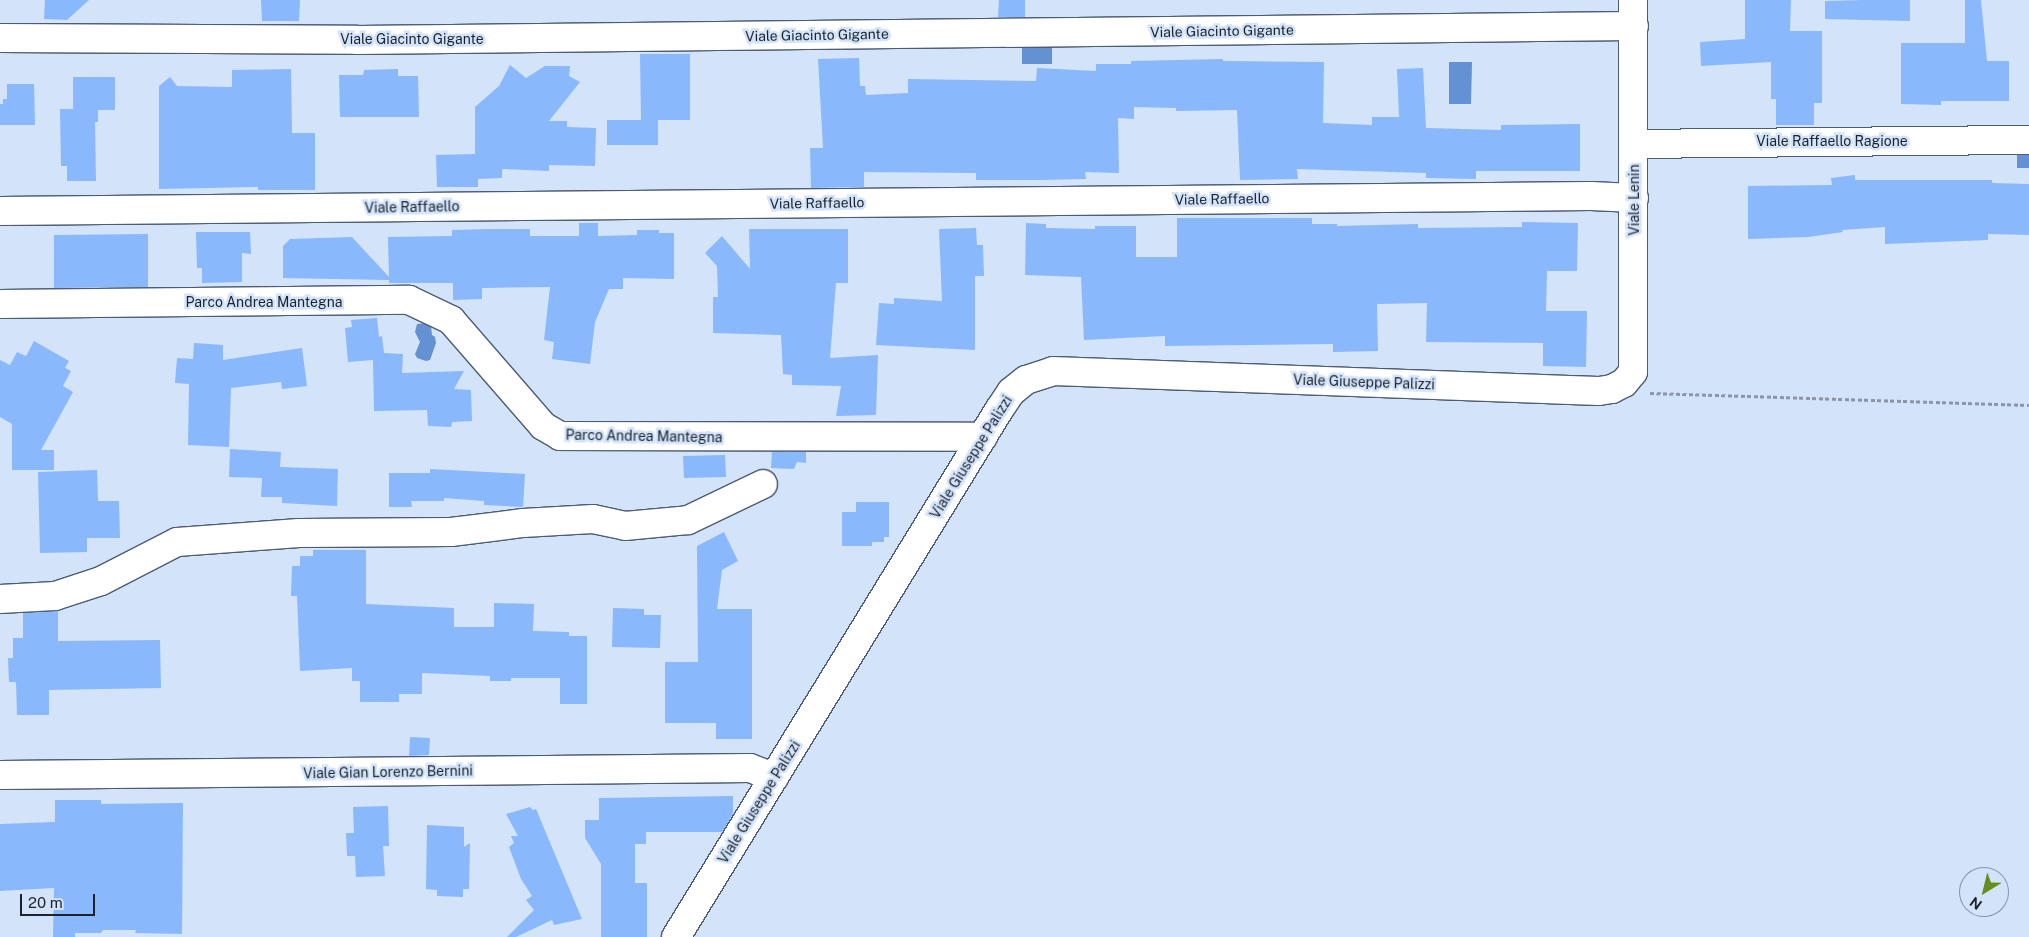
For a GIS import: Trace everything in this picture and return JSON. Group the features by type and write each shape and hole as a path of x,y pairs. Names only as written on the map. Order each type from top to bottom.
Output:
{"street":[{"name":"Viale Giacinto Gigante","path":"0,38 358,40 1633,13"},
{"name":"Viale Lenin","path":"1612,389 1624,383 1633,372 1633,13"},
{"name":"Viale Raffaello Ragione","path":"1634,144 1666,142 2029,140"},
{"name":"Viale Raffaello","path":"0,211 1581,196 1634,198"},
{"name":"Parco Andrea Mantegna","path":"0,304 409,300 450,320 543,426 560,436 983,437"},
{"name":"Viale Giuseppe Palizzi","path":"676,937 1011,392 1026,380 1053,371 1599,391 1612,389"},
{"path":"0,599 55,596 101,581 177,542 299,533 451,532 523,523 593,519 625,526 688,520 763,484"},
{"name":"Viale Gian Lorenzo Bernini","path":"0,775 750,768 774,777"}],"path":[{"path":"1612,389 1622,393 2029,405"}],"water":[{"path":"1022,46 1052,46 1052,64 1022,64"},
{"path":"1449,62 1472,62 1471,104 1449,104"},
{"path":"2017,154 2029,154 2029,168 2017,168"},
{"path":"427,323 431,326 432,335 435,337 436,343 430,360 426,361 417,358 415,354 420,342 415,332 417,324"}],"building":[{"path":"45,0 89,0 67,20 44,19"},
{"path":"261,0 300,0 299,21 262,21"},
{"path":"999,0 1025,0 1025,17 998,17"},
{"path":"1745,0 1791,0 1790,31 1822,31 1822,103 1814,103 1814,125 1776,125 1776,99 1771,99 1771,62 1701,66 1700,42 1745,39"},
{"path":"1910,0 1910,21 1825,19 1825,1"},
{"path":"1965,0 1981,0 1987,61 2009,61 2009,101 1941,101 1941,105 1901,104 1901,43 1965,43"},
{"path":"640,54 690,54 690,120 658,120 658,145 607,145 607,120 641,120"},
{"path":"859,58 860,86 865,86 866,95 908,93 908,79 1036,81 1037,68 1096,71 1096,64 1131,64 1131,61 1223,59 1223,61 1324,62 1323,123 1372,125 1372,117 1399,117 1397,69 1423,68 1426,128 1501,130 1501,125 1580,124 1580,171 1476,171 1476,179 1426,178 1426,173 1297,169 1298,179 1240,180 1237,110 1176,111 1176,108 1134,107 1134,119 1118,118 1119,173 1085,172 1086,179 976,180 976,173 864,172 864,187 811,188 810,148 823,148 818,59"},
{"path":"510,65 526,78 545,66 570,66 569,76 580,82 549,121 567,121 567,127 596,128 595,166 549,165 549,171 502,169 502,178 478,179 478,187 437,187 436,155 475,154 475,107 499,86"},
{"path":"291,69 292,133 315,133 315,190 258,190 258,187 159,189 159,86 170,77 177,86 232,87 232,70"},
{"path":"398,69 398,76 418,76 419,117 340,117 339,75 363,75 364,70"},
{"path":"73,77 115,77 115,110 98,110 98,122 95,122 96,181 67,181 67,166 61,166 60,109 73,109"},
{"path":"7,84 34,84 35,125 0,125 0,104 3,104 3,99 7,99"},
{"path":"1855,175 1855,180 1992,180 1992,183 2029,184 2029,235 1988,234 1988,240 1885,244 1885,227 1842,230 1843,232 1808,237 1748,239 1748,186 1832,185 1831,178"},
{"path":"1177,218 1312,218 1312,224 1337,224 1337,226 1418,224 1418,228 1522,227 1522,222 1578,223 1577,271 1547,271 1546,311 1587,311 1586,367 1543,366 1543,343 1426,342 1427,303 1377,304 1378,351 1333,352 1333,344 1165,346 1165,336 1084,340 1081,277 1025,275 1026,223 1046,224 1046,228 1095,229 1095,226 1136,226 1136,257 1177,257"},
{"path":"579,223 598,223 598,236 637,235 637,230 659,230 659,233 674,233 674,279 623,278 623,289 609,289 595,322 590,364 552,359 554,342 544,340 550,287 482,288 482,299 453,300 453,283 389,283 389,280 283,278 283,246 290,239 352,237 389,277 388,237 452,236 452,230 488,229 530,229 530,236 579,236"},
{"path":"976,228 977,245 983,245 984,276 975,276 975,350 876,345 879,303 894,304 894,298 942,301 939,229"},
{"path":"749,229 848,229 848,283 836,283 830,358 878,355 876,415 836,416 841,386 792,385 792,375 783,374 781,335 713,333 713,297 718,297 717,266 705,253 722,236 750,269"},
{"path":"196,232 250,232 251,254 242,253 242,282 202,283 202,268 197,268"},
{"path":"148,234 148,287 54,288 54,235"},
{"path":"377,318 379,337 382,336 384,353 403,354 402,373 464,371 454,389 471,390 472,421 452,422 451,427 428,426 427,410 374,411 373,360 348,362 345,328 352,327 351,320"},
{"path":"34,341 69,361 65,368 71,371 63,386 73,392 41,450 54,450 54,470 12,470 12,424 0,417 0,360 10,365 17,352 26,356"},
{"path":"194,343 223,345 223,360 302,348 307,386 282,389 281,382 231,388 229,447 188,445 189,384 175,383 177,358 193,359"},
{"path":"230,449 281,452 280,467 338,469 337,506 282,503 282,497 261,497 262,478 229,477"},
{"path":"772,452 806,452 806,463 797,462 794,469 771,468"},
{"path":"725,455 726,477 684,478 683,456"},
{"path":"430,469 525,474 523,507 484,505 484,501 444,498 444,501 411,501 412,507 389,507 389,473 430,473"},
{"path":"97,470 98,501 119,501 120,538 87,538 87,552 40,553 38,472"},
{"path":"856,502 889,502 889,537 884,537 884,542 872,542 872,546 842,546 842,512 856,512"},
{"path":"724,532 738,561 722,570 717,609 752,609 752,739 716,739 716,723 665,723 665,662 698,662 697,546"},
{"path":"313,550 366,550 366,604 454,608 454,627 494,627 494,603 534,604 533,631 569,632 569,636 587,636 587,704 560,704 560,678 511,678 511,681 490,681 490,676 422,673 422,694 399,694 399,702 360,702 360,681 352,681 352,668 300,671 297,596 291,596 292,566 300,566 300,556 313,556"},
{"path":"613,608 644,609 644,615 661,615 660,648 612,647"},
{"path":"58,611 58,641 160,640 161,688 49,690 49,715 17,715 16,682 9,682 8,658 13,658 13,638 23,638 23,613"},
{"path":"410,737 430,738 429,755 409,756"},
{"path":"733,796 733,814 722,832 646,832 646,844 635,844 635,883 647,883 647,937 601,937 601,864 585,838 585,820 599,820 599,798"},
{"path":"55,800 101,800 101,804 183,803 182,934 135,933 136,930 103,930 101,933 75,933 75,937 53,937 54,888 0,891 0,824 55,822"},
{"path":"388,806 389,846 383,846 385,876 356,877 355,856 347,856 346,833 354,833 353,807"},
{"path":"530,807 533,810 536,809 582,919 554,925 552,920 516,937 507,937 534,910 526,900 532,896 521,879 509,847 514,843 511,836 518,836 506,814"},
{"path":"427,825 464,827 464,847 470,843 469,889 463,889 463,897 437,896 437,890 426,889"}]}
